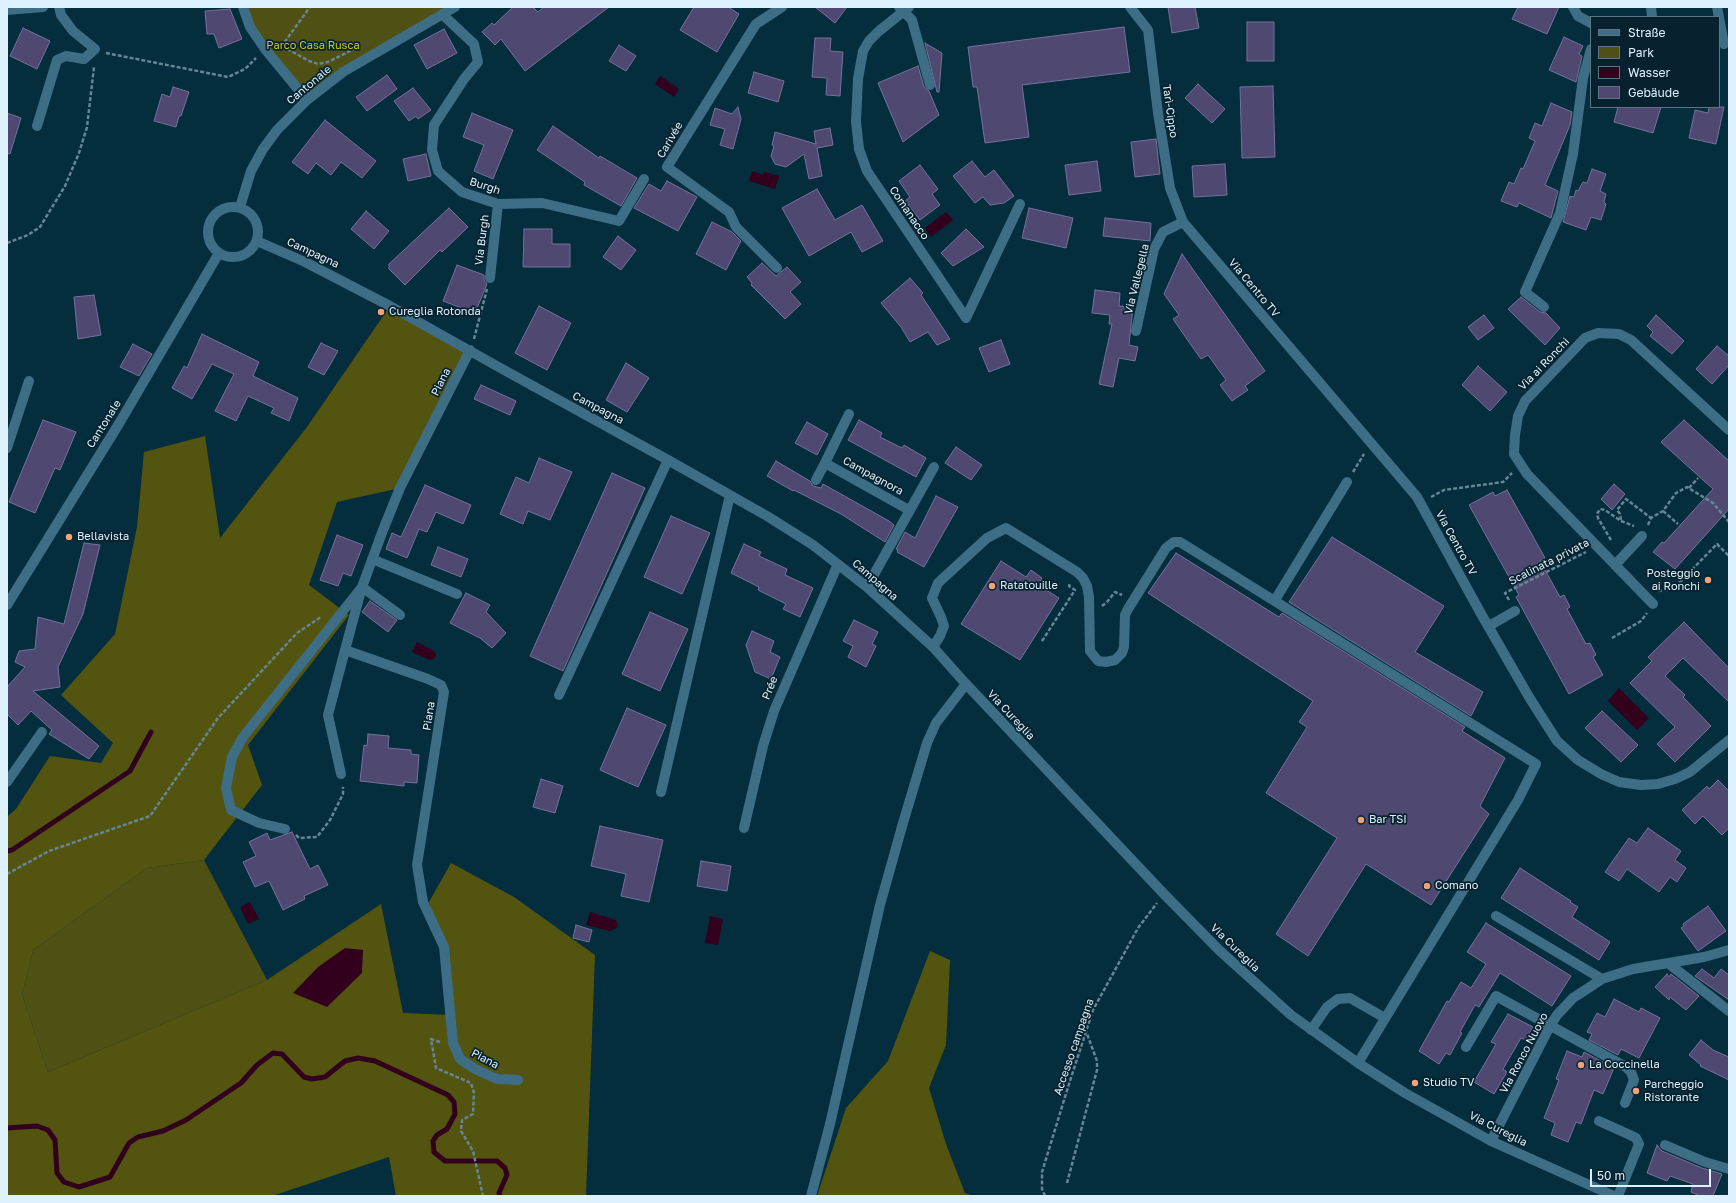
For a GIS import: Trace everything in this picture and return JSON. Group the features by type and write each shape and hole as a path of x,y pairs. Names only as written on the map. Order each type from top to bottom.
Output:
{"street":[{"path":"7,10 44,7"},
{"path":"37,126 57,60 66,56 84,59 96,49 73,32 61,15 59,7"},
{"path":"243,7 250,27 265,49 307,100"},
{"name":"Carivée","path":"777,268 736,227 729,212 667,167 756,24 782,7"},
{"name":"Tarì-Cippo","path":"1130,7 1148,30 1158,113 1170,188 1182,222"},
{"path":"1573,7 1578,16 1590,22"},
{"name":"Cantonale","path":"240,207 251,171 263,150 277,130 307,100 343,72 449,9"},
{"name":"Burgh","path":"449,9 474,44 478,62 464,79 434,126 432,150 438,171 462,192 498,204 542,203 619,221 644,179"},
{"path":"904,9 914,25 921,56 930,85"},
{"name":"Comanacco","path":"904,9 869,41 863,51 858,79 856,122 858,143 862,160 867,171 966,318 1020,204"},
{"path":"1720,23 1724,44"},
{"path":"1544,307 1525,292 1560,213 1573,154 1584,78 1590,54"},
{"name":"Via Burgh","path":"490,278 498,204"},
{"path":"232,206 240,207 252,214 256,220 258,227 257,241 252,249 241,256 228,257 219,253 209,241 208,225 212,218 220,210 232,206"},
{"name":"Via Vallegella","path":"1136,331 1154,249 1163,232 1182,222"},
{"name":"Via Centro TV","path":"1182,222 1371,443 1420,503 1529,697 1557,741 1578,760 1601,774 1619,782 1641,785 1658,784 1675,779 1690,772 1729,740"},
{"name":"Campagna","path":"257,241 339,279 470,350 790,530 838,564 909,626"},
{"name":"Cantonale","path":"7,605 120,422 219,253"},
{"name":"Via ai Ronchi","path":"1653,604 1527,474 1514,454 1518,416 1524,401 1585,338 1598,333 1619,334 1631,340 1729,430"},
{"name":"Piana","path":"470,350 400,488 362,587 345,650 428,679 440,685 444,692 418,865 423,902 444,947 453,1043 460,1059 475,1069 497,1079 518,1080"},
{"path":"7,448 29,381"},
{"name":"Campagnora","path":"816,480 850,414"},
{"path":"559,695 668,460"},
{"name":"Campagnora","path":"825,463 909,510"},
{"name":"Campagnora","path":"867,588 934,467"},
{"path":"1275,600 1347,482"},
{"path":"661,792 730,495"},
{"path":"933,647 944,626 942,617 933,602 934,590 943,577 997,532 1006,528 1077,572 1085,582 1088,591 1090,651 1095,659 1102,662 1115,660 1122,653 1124,647 1125,615 1166,548 1174,542 1186,544 1536,764 1518,800 1358,1063"},
{"path":"1615,565 1642,530"},
{"path":"372,559 457,594"},
{"name":"Prée","path":"744,828 763,746 774,711 838,564"},
{"path":"285,829 259,823 231,810 226,788 232,757 242,737 362,587 400,615"},
{"path":"1489,626 1515,611"},
{"name":"Via Cureglia","path":"909,626 933,647 1164,894 1243,973 1311,1030 1358,1063 1405,1093 1491,1141 1614,1196"},
{"path":"341,774 328,715 345,650"},
{"path":"811,1196 832,1116 880,904 927,743 934,727 966,684"},
{"path":"7,782 42,732"},
{"path":"1496,916 1602,979"},
{"name":"Via Ronco Nuovo","path":"1491,1141 1550,1026 1557,1015 1573,998 1602,979 1633,969 1704,957 1729,950"},
{"path":"1668,963 1729,1011"},
{"path":"1466,1047 1496,996 1618,1062 1631,1072 1633,1076 1633,1083 1625,1103"},
{"path":"1311,1030 1327,1007 1338,999 1350,998 1385,1018"},
{"path":"1599,1121 1636,1138 1639,1144 1618,1196"},
{"path":"1665,1145 1705,1162 1729,1169"}],"path":[{"path":"273,59 310,7"},
{"path":"282,46 309,61 318,64 328,62 356,48"},
{"path":"7,243 28,235 40,227 65,186 79,153 87,127 96,49 114,56 228,78 245,69 265,49"},
{"path":"470,350 481,316 490,278"},
{"path":"1347,482 1371,443"},
{"path":"1420,503 1444,490 1503,482 1521,464"},
{"path":"1608,557 1612,547 1612,542 1597,514 1603,509 1621,521 1642,530 1651,518 1663,511 1676,492 1689,488 1698,478"},
{"path":"1689,488 1713,503 1729,522"},
{"path":"1621,521 1620,514 1617,510 1626,499 1651,518"},
{"path":"1663,511 1678,524"},
{"path":"1657,591 1673,589 1717,544 1729,556"},
{"name":"Scalinata privata","path":"1515,611 1505,593 1597,546"},
{"path":"1042,641 1075,590 1069,586 1077,572"},
{"path":"1111,598 1115,592 1124,596"},
{"path":"7,874 49,851 150,816 218,718 298,633 323,615"},
{"path":"1612,638 1640,621"},
{"path":"285,829 294,832 299,838 317,837 330,820 343,794 341,774"},
{"name":"Accesso campagna","path":"1045,1196 1042,1189 1042,1172 1086,1030 1102,993 1138,928 1164,894"},
{"path":"1067,1183 1097,1070 1097,1061 1086,1030"},
{"path":"438,1042 431,1039 436,1068 471,1083 474,1093 473,1114 462,1120 461,1131 473,1151 483,1196"}],"green space":[{"name":"Parco Casa Rusca","path":"243,7 450,7 307,100 265,49"},
{"path":"204,860 267,980 48,1072 22,995 33,950 147,868"}],"shaded area":[{"path":"390,306 470,350 400,488 337,502 309,585 349,615 248,745 262,785 204,860 147,868 33,950 22,995 48,1072 267,980 381,904 403,1013 451,1015 443,946 429,902 451,863 514,897 595,955 586,1196 396,1196 389,1157 272,1196 7,1196 7,817 16,809 50,756 101,763 113,743 61,695 115,634 137,527 144,452 205,436 220,538 307,427"},
{"path":"930,951 950,960 946,1045 929,1088 946,1144 965,1193 973,1196 817,1196 846,1108 888,1061"}],"water":[{"path":"660,76 679,89 674,97 655,84"},
{"path":"752,171 763,175 764,172 779,176 775,189 749,181"},
{"path":"946,212 953,220 931,237 925,228"},
{"path":"417,642 434,651 436,655 434,659 430,660 412,652"},
{"path":"1619,688 1649,718 1637,730 1608,701"},
{"path":"250,902 259,919 248,924 240,907"},
{"path":"590,912 616,920 618,925 610,931 586,925"},
{"path":"710,916 723,919 718,945 705,943"},
{"path":"345,948 363,950 362,973 327,1007 293,993 318,967"}],"building":[{"path":"513,7 533,7 538,12 544,7 609,7 525,71 501,39 495,45 482,32 492,23 494,25"},
{"path":"694,7 728,7 739,14 717,52 680,30"},
{"path":"815,7 847,7 835,23"},
{"path":"1168,7 1195,7 1199,28 1172,33"},
{"path":"1518,7 1559,7 1547,34 1512,19"},
{"path":"230,9 242,39 219,48 214,34 207,34 205,11"},
{"path":"1247,22 1274,22 1274,61 1247,61"},
{"path":"1124,27 1130,72 1022,85 1029,137 985,143 977,87 973,87 968,47"},
{"path":"23,28 50,41 37,69 10,56"},
{"path":"444,29 457,53 427,69 414,45"},
{"path":"1564,37 1583,46 1579,54 1582,56 1576,82 1549,70"},
{"path":"815,38 831,38 830,51 843,52 840,96 826,95 827,78 812,77"},
{"path":"925,43 942,53 939,92 937,92"},
{"path":"619,45 636,56 626,71 609,61"},
{"path":"918,66 924,87 929,91 939,115 903,142 878,83"},
{"path":"754,72 784,81 778,102 748,93"},
{"path":"387,75 397,89 367,111 356,97"},
{"path":"1198,84 1225,109 1212,123 1185,98"},
{"path":"1273,86 1275,157 1242,158 1240,87"},
{"path":"173,87 189,92 176,127 154,121 162,94 170,97"},
{"path":"413,88 431,110 418,119 416,116 409,121 394,101"},
{"path":"1551,103 1572,112 1570,125 1545,185 1558,191 1551,218 1519,203 1517,207 1501,201 1509,182 1514,184 1521,168 1523,169 1535,141 1529,138 1535,123 1542,126"},
{"path":"738,107 741,119 733,149 720,145 725,129 710,125 715,108 732,114"},
{"path":"1724,107 1716,144 1689,138 1695,110 1708,113 1709,108"},
{"path":"1618,108 1661,108 1653,133 1614,122"},
{"path":"7,113 21,118 10,154 7,153"},
{"path":"472,113 513,130 493,179 474,171 484,145 463,137"},
{"path":"325,120 376,161 362,178 341,162 331,175 316,163 308,174 292,162"},
{"path":"553,126 599,158 600,156 637,178 621,206 584,185 585,182 537,150"},
{"path":"830,128 833,145 817,148 822,176 809,179 804,154 786,167 775,164 771,156 774,146 772,145 775,132 816,144 814,131"},
{"path":"1156,139 1160,174 1135,177 1131,142"},
{"path":"426,154 431,176 408,181 403,159"},
{"path":"972,161 985,177 994,170 1014,196 1004,203 990,205 983,197 975,203 953,176"},
{"path":"1097,161 1101,191 1069,195 1065,165"},
{"path":"1225,164 1227,195 1194,197 1192,166"},
{"path":"920,165 938,189 932,194 940,205 920,220 905,201 910,197 899,181"},
{"path":"1592,169 1606,174 1600,191 1606,194 1604,202 1606,204 1601,220 1591,217 1586,230 1563,222 1570,196 1574,197 1576,190 1578,191 1583,182 1587,183"},
{"path":"667,181 697,197 678,231 634,208 649,184 661,191"},
{"path":"817,189 835,220 862,205 883,241 862,252 851,232 809,256 782,208"},
{"path":"449,208 468,227 442,252 440,250 405,285 389,269 389,264"},
{"path":"1029,208 1073,218 1066,248 1022,238"},
{"path":"366,211 389,231 374,249 351,229"},
{"path":"1105,218 1151,223 1150,241 1103,236"},
{"path":"712,222 732,232 741,241 726,270 696,254"},
{"path":"524,229 552,229 552,244 570,244 570,267 523,267"},
{"path":"966,229 984,247 953,266 941,253"},
{"path":"618,236 636,250 621,270 603,257"},
{"path":"1182,254 1265,371 1245,386 1248,390 1232,401 1220,385 1226,380 1208,355 1201,359 1173,319 1179,315 1164,294"},
{"path":"762,263 776,276 787,267 801,282 790,292 801,304 785,319 751,285 752,283 747,277"},
{"path":"457,265 484,275 484,280 487,284 475,313 443,301"},
{"path":"910,278 923,293 921,295 950,339 937,345 928,332 910,342 901,327 881,303"},
{"path":"1095,290 1120,293 1119,306 1133,307 1129,345 1138,347 1135,361 1119,358 1113,387 1099,384 1112,324 1109,324 1110,315 1092,313"},
{"path":"94,295 101,335 78,339 74,297"},
{"path":"1521,297 1540,312 1546,313 1560,328 1545,345 1508,309"},
{"path":"539,306 571,323 547,370 515,353"},
{"path":"1484,315 1494,328 1478,340 1468,327"},
{"path":"1656,315 1684,341 1672,354 1650,336 1653,332 1647,326"},
{"path":"202,334 259,362 253,376 298,398 289,421 271,413 274,408 248,396 236,421 215,411 234,374 212,364 192,399 172,388 184,366 187,368"},
{"path":"1001,340 1010,364 989,372 979,348"},
{"path":"321,343 338,351 324,375 308,367"},
{"path":"133,344 152,354 139,376 120,367"},
{"path":"1717,346 1729,356 1729,365 1712,384 1696,369"},
{"path":"626,363 649,378 627,412 606,400"},
{"path":"1478,366 1507,392 1490,411 1462,385"},
{"path":"481,385 516,401 510,415 474,399"},
{"path":"43,420 76,432 60,470 55,468 35,513 9,502"},
{"path":"859,420 882,433 880,437 902,448 904,445 926,458 916,477 848,440"},
{"path":"1684,420 1729,461 1729,509 1675,569 1653,552 1662,542 1664,543 1713,489 1661,442"},
{"path":"807,422 828,434 817,455 795,443"},
{"path":"956,447 982,465 971,480 945,463"},
{"path":"539,458 572,472 550,520 528,511 523,524 500,514 516,477 529,483"},
{"path":"776,461 810,481 813,486 821,488 823,484 889,521 894,525 885,542 841,514 794,490 793,491 767,476"},
{"path":"612,473 645,488 563,671 530,656"},
{"path":"1614,484 1625,494 1612,510 1601,499"},
{"path":"425,485 471,505 463,524 436,512 427,532 419,529 407,558 386,549 392,533 401,537"},
{"path":"1507,490 1545,558 1540,561 1560,597 1564,595 1570,607 1567,609 1586,644 1590,643 1596,655 1593,657 1603,675 1569,694 1516,597 1519,595 1469,505 1493,492 1495,496"},
{"path":"936,496 958,507 924,567 897,552 898,550 896,549 905,532 915,538"},
{"path":"671,516 710,533 682,594 644,577"},
{"path":"337,535 363,545 351,576 343,573 338,586 320,580"},
{"path":"1332,537 1444,606 1415,652 1483,692 1471,716 1289,602"},
{"path":"84,543 100,545 83,614 58,667 60,687 33,691 99,746 89,759 49,734 52,730 31,711 18,725 7,714 7,687 25,667 15,662 19,651 35,649 38,617 64,624"},
{"path":"744,544 761,552 759,556 787,569 785,575 813,588 800,617 783,609 786,604 758,590 759,587 731,573"},
{"path":"438,547 468,559 461,577 431,565"},
{"path":"1176,553 1279,617 1282,613 1465,727 1462,731 1505,758 1480,806 1489,814 1431,905 1366,864 1308,956 1276,934 1337,838 1266,793 1307,727 1299,722 1313,701 1148,593"},
{"path":"1001,561 1026,577 1031,570 1042,578 1038,585 1059,598 1020,660 961,624"},
{"path":"466,593 490,605 486,612 506,633 492,648 480,638 450,623"},
{"path":"370,601 397,620 388,632 362,612"},
{"path":"650,612 688,629 660,691 622,674"},
{"path":"854,620 878,632 872,644 876,646 866,667 848,657 853,646 843,641"},
{"path":"1684,622 1729,668 1729,702 1683,658 1665,676 1685,695 1683,697 1711,726 1675,762 1657,744 1675,727 1630,683 1652,661 1648,657"},
{"path":"752,631 774,641 770,652 780,657 771,679 755,672 746,645"},
{"path":"627,708 666,725 638,787 600,770"},
{"path":"1602,711 1638,745 1621,762 1585,728"},
{"path":"368,734 389,736 388,748 411,750 411,754 419,755 417,783 404,782 404,786 360,781 364,745 367,746"},
{"path":"541,779 563,786 555,813 533,807"},
{"path":"1718,780 1729,791 1729,828 1722,835 1703,816 1695,824 1682,810 1707,786 1709,789"},
{"path":"600,826 663,840 649,902 621,896 626,874 591,866"},
{"path":"1648,828 1681,851 1675,860 1686,868 1677,882 1670,877 1659,892 1627,869 1619,881 1605,872 1629,838 1637,843"},
{"path":"292,832 310,869 318,865 328,885 304,896 305,899 283,910 269,881 255,887 243,862 256,856 249,842 267,833 270,840"},
{"path":"701,861 731,866 727,891 697,886"},
{"path":"1520,868 1571,901 1570,902 1578,907 1572,917 1610,942 1599,960 1501,898"},
{"path":"1708,906 1726,931 1698,951 1681,928 1684,926 1683,924"},
{"path":"1486,923 1571,976 1552,1006 1500,973 1479,1007 1475,1005 1460,1032 1462,1033 1450,1055 1446,1053 1439,1064 1419,1051 1447,1001 1449,1002 1461,982 1471,988 1486,964 1467,952"},
{"path":"576,925 592,930 589,942 573,938"},
{"path":"1702,969 1714,978 1721,969 1729,975 1729,1000 1695,976"},
{"path":"1667,974 1669,977 1671,974 1699,996 1686,1010 1670,997 1669,1000 1655,987"},
{"path":"1614,999 1639,1012 1641,1008 1660,1018 1639,1058 1621,1049 1618,1055 1589,1040 1592,1034 1587,1032 1597,1013 1605,1017"},
{"path":"1508,1014 1533,1027 1526,1040 1521,1038 1503,1069 1507,1072 1494,1094 1474,1082 1496,1044 1491,1042"},
{"path":"1701,1040 1713,1050 1729,1057 1729,1080 1700,1066 1701,1065 1689,1055"},
{"path":"1567,1051 1582,1057 1584,1052 1614,1068 1603,1094 1594,1090 1581,1124 1576,1122 1568,1142 1551,1135 1555,1123 1544,1118 1559,1080 1556,1079"},
{"path":"1657,1145 1662,1151 1702,1168 1722,1174 1713,1196 1700,1196 1691,1192 1693,1184 1670,1176 1667,1181 1647,1173"}],"waterway":[{"path":"7,851 12,850 130,771 151,732"},
{"path":"7,1128 37,1126 48,1130 55,1140 57,1173 64,1182 79,1187 110,1177 129,1143 138,1137 163,1131 186,1120 241,1083 257,1065 273,1053 282,1054 304,1077 312,1079 325,1077 345,1061 358,1058 375,1061 448,1095 454,1102 455,1114 447,1129 437,1135 433,1141 434,1152 445,1161 497,1161 505,1168 507,1175 499,1193 500,1196"}],"place":[{"name":"Cureglia Rotonda","path":"381,312"},
{"name":"Bellavista","path":"69,537"},
{"name":"Posteggio ai Ronchi","path":"1708,580"},
{"name":"Ratatouille","path":"992,586"},
{"name":"Bar TSI","path":"1361,820"},
{"name":"Comano","path":"1427,886"},
{"name":"La Coccinella","path":"1581,1065"},
{"name":"Studio TV","path":"1415,1083"},
{"name":"Parcheggio Ristorante","path":"1636,1091"}]}
